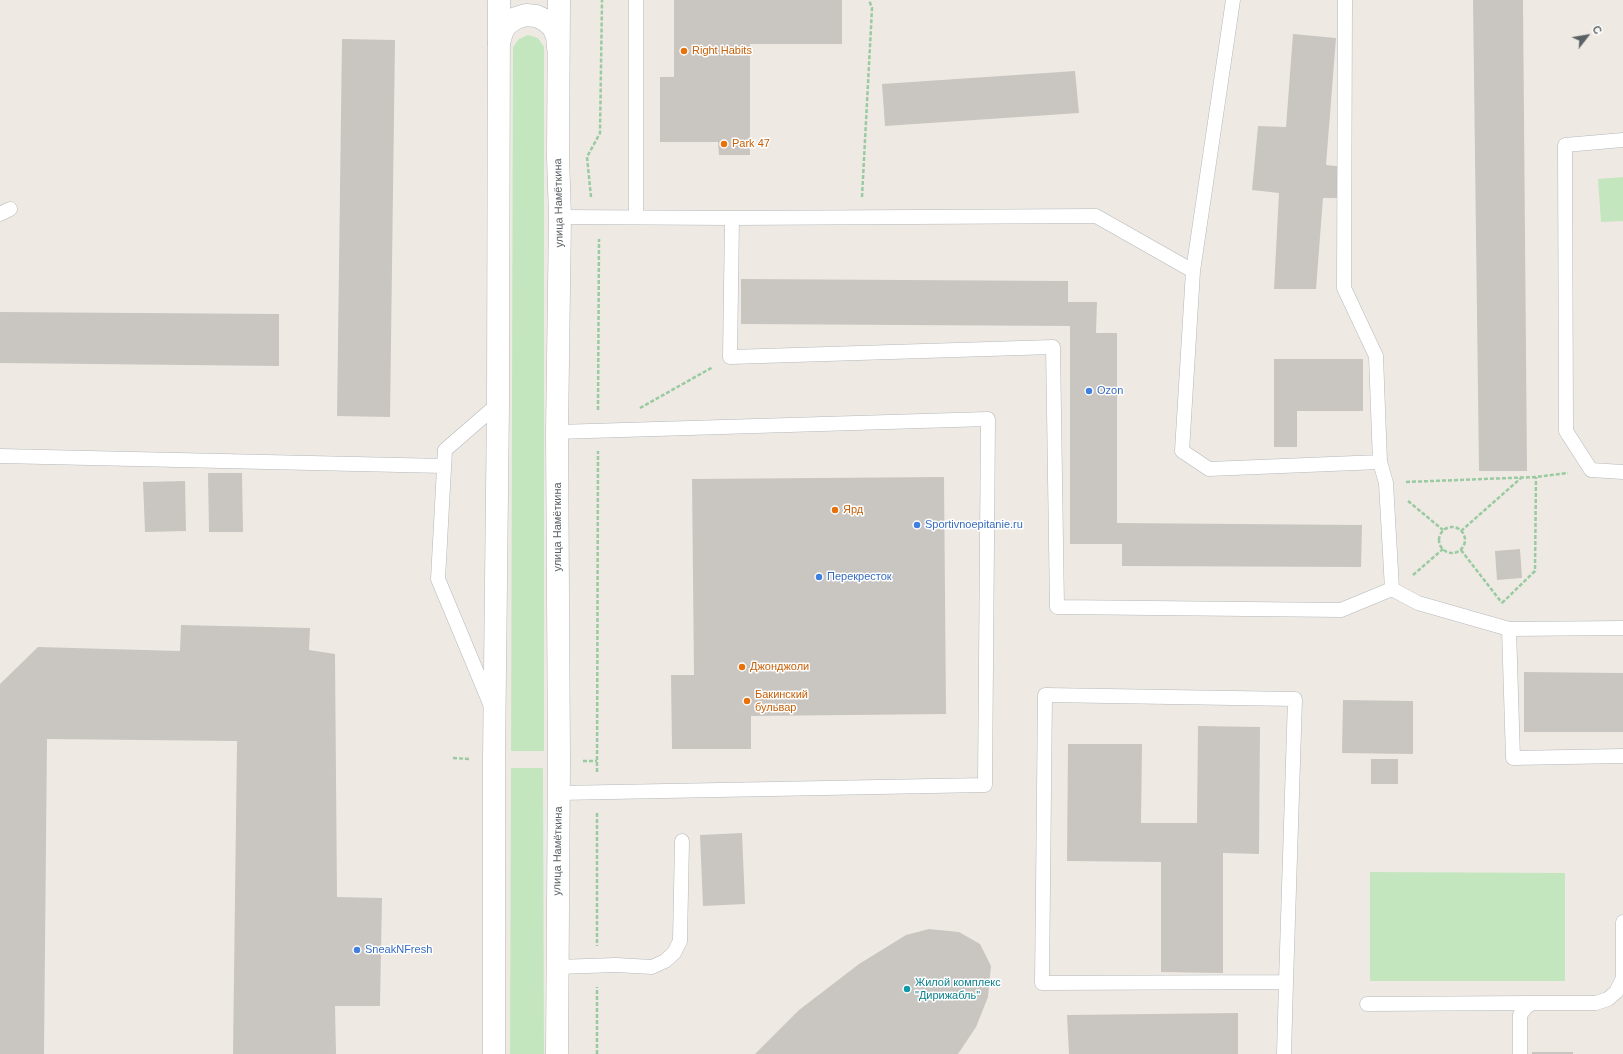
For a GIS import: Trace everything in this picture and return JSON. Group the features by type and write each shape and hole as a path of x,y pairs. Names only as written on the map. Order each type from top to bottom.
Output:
{"street":[{"path":"494,1054 499,0"},
{"name":"улица Намёткина","path":"557,1054 559,793 557,432 560,217 558,157 559,0"},
{"path":"499,43 502,32 507,24 516,18 526,15 536,16 545,20 552,27 557,36 558,46"}],"lane":[{"path":"636,0 636,217"},
{"path":"1233,0 1193,271 1182,451 1209,469 1380,462"},
{"path":"1345,0 1344,288 1376,356 1380,462 1386,483 1392,589"},
{"path":"1623,140 1565,145 1566,431 1591,470 1623,472"},
{"path":"560,217 732,218 1096,216 1193,271"},
{"path":"732,218 730,357 1053,347 1057,607 1341,610 1392,589 1418,602 1509,628 1623,628"},
{"path":"495,714 438,580 445,450 498,404"},
{"path":"557,432 988,419 985,785 559,793"},
{"path":"0,456 444,466"},
{"path":"1509,628 1513,758 1623,756"},
{"path":"1284,1054 1295,699 1045,695 1042,983 1286,982"},
{"path":"557,967 616,965 652,967 665,962 674,953 680,940 682,841"},
{"path":"1367,1004 1596,1003 1608,999 1616,992 1622,978 1623,922"},
{"path":"1520,1054 1520,1015 1526,1007 1533,1003"}],"path":[{"path":"861,217 872,8 869,0"},
{"path":"637,410 730,357"},
{"path":"597,1054 598,431"},
{"path":"1386,483 1522,478 1591,470"},
{"path":"1502,603 1535,571 1536,477"},
{"path":"1461,531 1522,478"},
{"path":"1386,483 1443,530"},
{"path":"1453,527 1461,531 1464,535 1465,541 1461,550 1452,553 1443,549 1439,540 1443,530 1453,527"},
{"path":"1392,589 1405,582 1443,549"},
{"path":"1461,550 1507,609 1509,628"},
{"path":"453,758 477,759"}],"green space":[{"path":"528,35 538,38 544,47 544,751 511,751 513,47 519,39"},
{"path":"1623,177 1623,221 1601,222 1598,179"},
{"path":"511,768 543,768 544,1054 510,1054"},
{"path":"1370,872 1565,873 1565,981 1370,981"}],"building":[{"path":"674,0 842,0 842,44 750,44 750,155 719,155 718,142 660,142 660,77 674,77"},
{"path":"1473,0 1523,0 1527,471 1479,471"},
{"path":"1293,34 1336,38 1326,165 1345,167 1343,198 1323,198 1316,289 1274,289 1279,193 1252,190 1258,126 1286,127"},
{"path":"342,39 395,40 390,417 337,416"},
{"path":"1075,71 1079,113 885,126 882,84"},
{"path":"741,279 1068,281 1068,302 1097,302 1096,333 1117,333 1117,523 1362,525 1361,567 1122,566 1122,544 1070,544 1070,326 741,324"},
{"path":"0,312 279,314 279,366 0,363"},
{"path":"1274,359 1363,359 1363,411 1297,411 1297,447 1274,447"},
{"path":"208,473 242,473 243,532 209,532"},
{"name":"Перекресток","path":"944,477 946,714 751,716 751,749 672,749 671,675 694,675 692,479"},
{"path":"185,481 186,531 145,532 143,482"},
{"path":"1520,549 1522,578 1497,580 1495,551"},
{"path":"181,625 310,628 309,650 335,654 337,897 382,898 380,1006 335,1006 336,1054 233,1054 237,741 47,739 44,1054 0,1054 0,684 38,647 180,651"},
{"path":"1524,672 1623,673 1623,732 1524,732"},
{"path":"1343,700 1413,701 1413,754 1342,753"},
{"path":"1198,726 1260,727 1259,854 1223,853 1223,973 1161,972 1161,862 1067,861 1068,744 1142,744 1141,823 1197,823"},
{"path":"1371,759 1398,759 1398,784 1371,784"},
{"path":"742,833 745,904 703,906 700,835"},
{"name":"Жилой комплекс \"Дирижабль\"","path":"929,929 959,932 980,944 991,966 988,997 976,1027 958,1054 755,1054 799,1010 859,964 906,935"},
{"path":"1238,1013 1238,1054 1069,1054 1067,1015"},
{"path":"1532,1052 1573,1052 1573,1054 1532,1054"}],"place":[{"name":"Right Habits","path":"684,51"},
{"name":"Park 47","path":"724,144"},
{"name":"Ozon","path":"1089,391"},
{"name":"Ярд","path":"835,510"},
{"name":"Sportivnoepitanie.ru","path":"917,525"},
{"name":"Перекресток","path":"819,577"},
{"name":"Джонджоли","path":"742,667"},
{"name":"Бакинский бульвар","path":"747,701"},
{"name":"SneakNFresh","path":"357,950"},
{"name":"Жилой комплекс \"Дирижабль\"","path":"907,989"}]}
